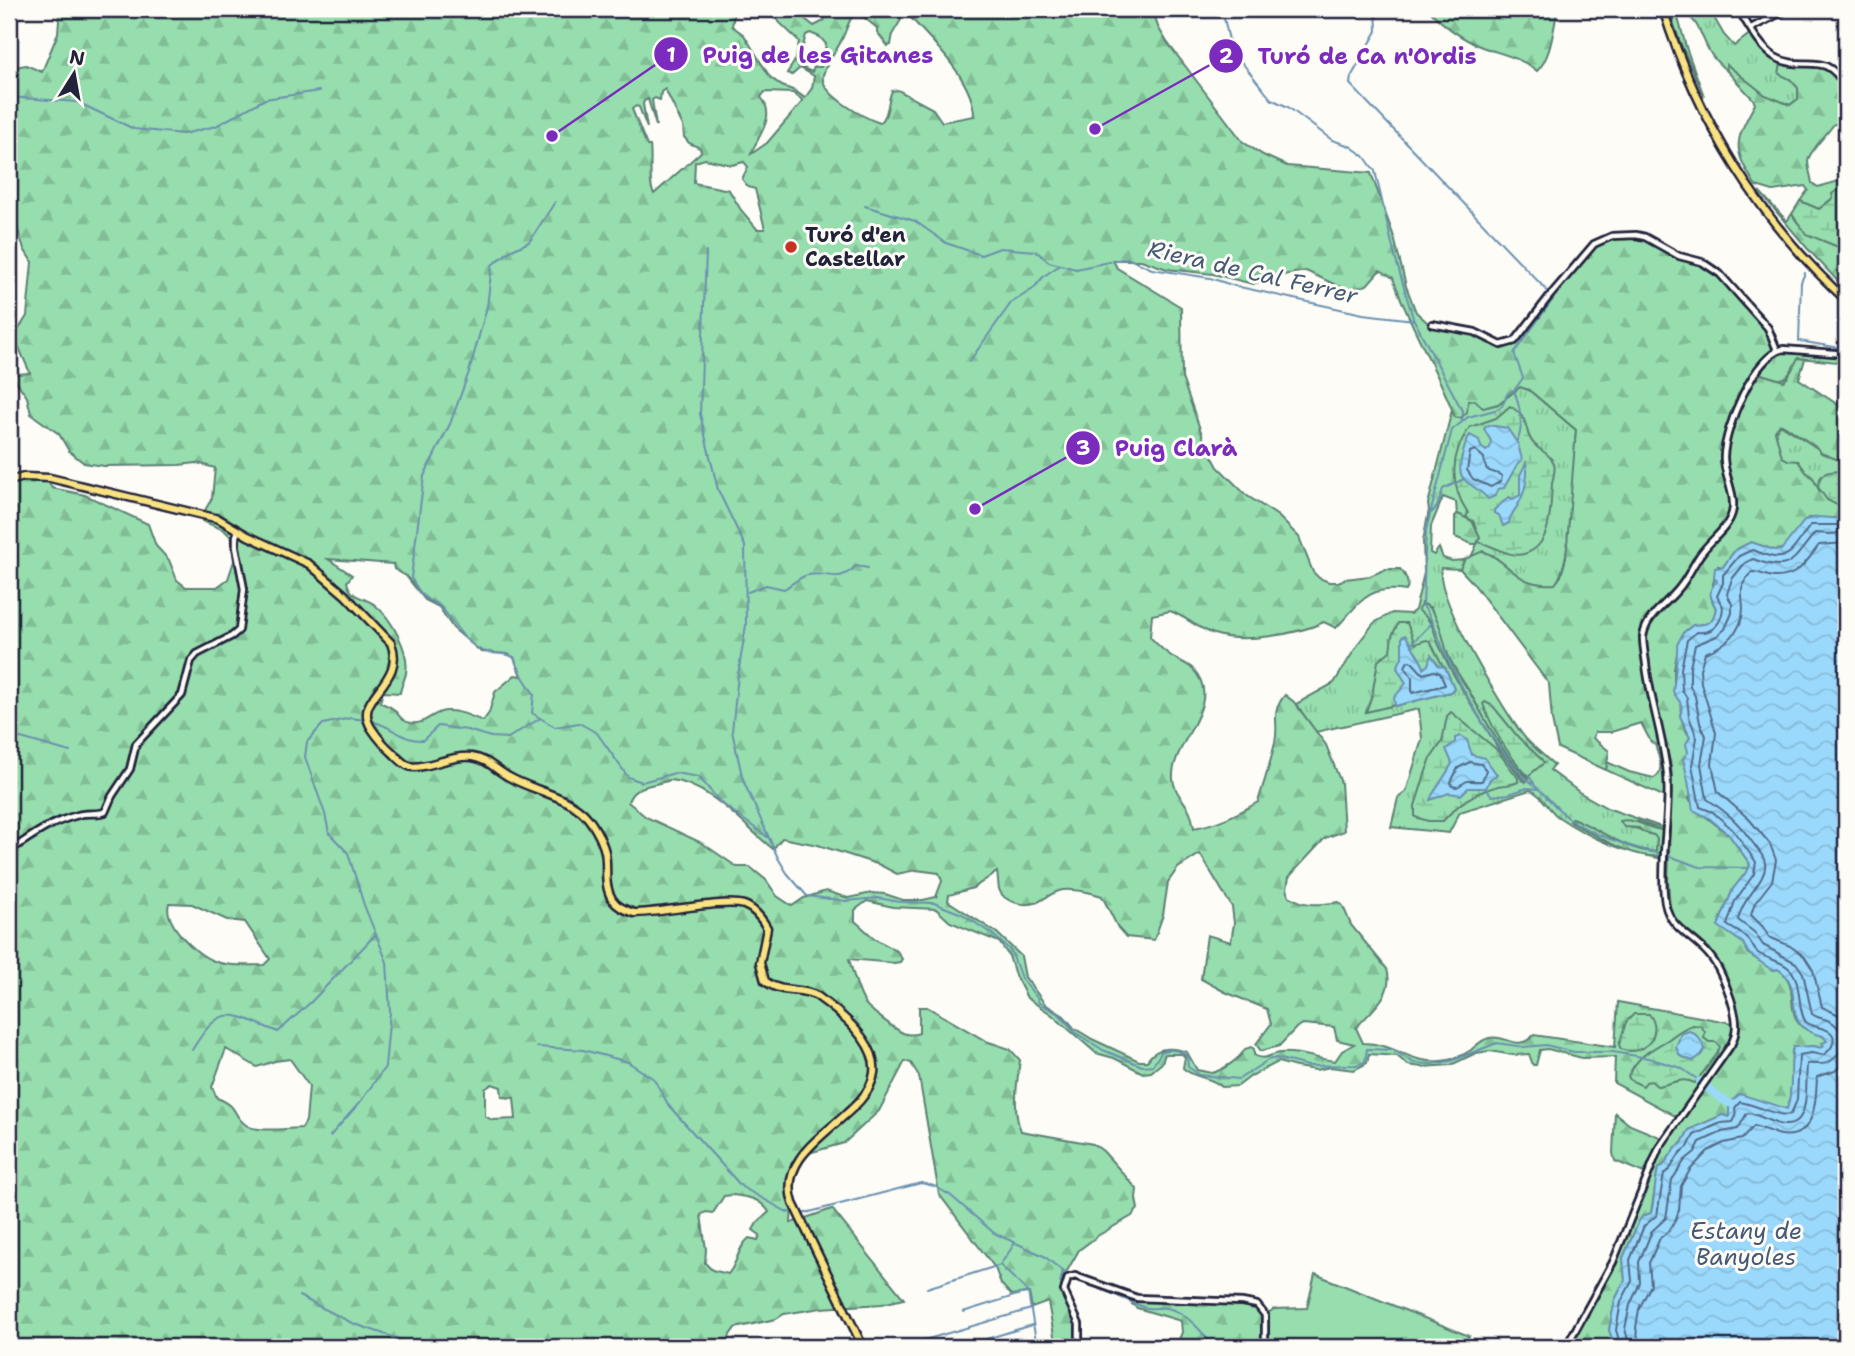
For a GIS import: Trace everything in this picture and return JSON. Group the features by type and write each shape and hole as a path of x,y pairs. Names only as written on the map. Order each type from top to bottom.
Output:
{"main road":[{"path":"1663,9 1695,93 1715,134 1744,182 1776,226 1846,300"},
{"path":"9,481 24,477 50,478 219,519 238,531 309,564 345,595 391,643 395,653 394,669 372,698 367,716 377,736 402,762 416,767 458,756 482,759 508,776 558,797 581,811 597,833 605,851 607,886 611,898 620,907 634,914 732,904 750,908 761,917 767,928 767,939 760,963 765,981 780,990 817,996 867,1043 873,1055 873,1071 865,1096 856,1107 811,1143 789,1187 793,1203 863,1347"}],"street":[{"path":"1738,9 1772,55 1790,62 1827,65 1840,76 1846,88"},
{"path":"1751,28 1788,9"},
{"path":"1432,324 1475,332 1501,345 1510,344 1594,244 1612,236 1636,235 1679,257 1702,262 1720,274 1768,328 1777,350"},
{"path":"1566,1347 1613,1262 1659,1148 1731,1045 1736,1032 1735,1017 1717,966 1705,951 1673,924 1665,905 1663,886 1667,777 1643,636 1649,622 1681,586 1702,552 1730,518 1733,505 1724,463 1727,438 1753,374 1762,362 1777,350 1793,348 1846,354"},
{"path":"9,851 44,827 81,814 105,812 130,769 134,750 142,736 182,695 191,661 197,654 239,630 244,589 236,547 238,531"},
{"path":"1079,1347 1079,1324 1065,1291 1068,1278 1074,1276 1137,1298 1242,1302 1257,1305 1265,1315 1265,1347"}],"green space":[{"path":"60,9 735,9 732,26 744,35 770,77 805,98 812,88 814,76 800,68 792,75 787,73 796,59 799,41 779,22 774,9 789,9 792,14 802,11 805,19 814,26 824,21 829,9 1153,9 1158,27 1167,42 1243,142 1287,166 1371,173 1394,237 1406,286 1416,312 1428,323 1482,336 1506,345 1519,342 1536,315 1595,246 1617,238 1642,238 1706,265 1725,277 1764,317 1764,326 1772,350 1754,369 1738,398 1723,444 1724,478 1736,513 1737,500 1728,450 1738,416 1758,373 1784,381 1798,358 1805,359 1799,379 1846,410 1846,463 1821,453 1784,425 1780,425 1775,431 1782,457 1798,461 1813,478 1820,492 1846,508 1846,513 1841,514 1846,516 1846,519 1808,518 1784,549 1774,550 1751,542 1735,550 1723,567 1718,566 1711,592 1715,614 1709,623 1693,625 1683,633 1674,669 1674,694 1680,699 1683,710 1680,714 1690,737 1684,759 1691,793 1689,799 1729,835 1750,864 1733,889 1719,923 1743,943 1749,954 1784,974 1790,986 1794,1013 1799,1024 1827,1040 1821,1048 1814,1046 1792,1050 1791,1088 1787,1109 1729,1117 1722,1115 1689,1130 1682,1143 1658,1169 1651,1213 1639,1221 1623,1258 1625,1280 1615,1300 1609,1330 1615,1347 1571,1347 1617,1263 1629,1226 1663,1146 1732,1051 1740,1023 1735,1003 1710,949 1675,919 1670,909 1668,881 1672,776 1666,750 1651,742 1641,723 1611,732 1595,732 1593,738 1609,751 1606,770 1558,748 1549,684 1460,569 1465,559 1483,551 1522,578 1541,584 1555,584 1561,576 1566,558 1576,430 1529,390 1520,387 1498,404 1483,408 1475,400 1468,401 1467,412 1461,418 1455,417 1393,278 1380,270 1367,285 1349,291 1306,271 1253,284 1213,274 1167,269 1141,260 1113,260 1117,268 1181,307 1182,378 1205,443 1218,467 1246,495 1278,516 1299,537 1313,572 1329,582 1338,582 1370,576 1386,569 1400,569 1407,583 1406,591 1382,591 1366,597 1336,628 1324,622 1285,634 1239,638 1214,634 1170,611 1152,615 1150,637 1167,653 1193,669 1201,682 1203,696 1200,710 1174,765 1173,779 1190,812 1194,828 1227,818 1258,802 1275,742 1277,708 1285,695 1294,702 1326,745 1341,783 1344,831 1325,838 1289,877 1287,888 1289,896 1307,904 1339,902 1351,925 1387,969 1388,987 1384,995 1356,1028 1363,1043 1384,1046 1430,1061 1457,1057 1484,1040 1496,1037 1517,1043 1534,1035 1615,1047 1618,1002 1733,1023 1727,1047 1720,1059 1677,1117 1614,1083 1615,1057 1582,1058 1548,1049 1540,1050 1536,1065 1533,1065 1529,1054 1513,1055 1490,1051 1476,1053 1451,1065 1422,1067 1408,1065 1397,1056 1369,1054 1367,1063 1354,1070 1330,1067 1316,1070 1278,1062 1238,1086 1222,1087 1218,1083 1187,1072 1183,1068 1185,1057 1182,1054 1165,1054 1162,1063 1151,1072 1143,1073 1114,1058 1096,1053 1051,1014 1027,998 1009,956 999,942 950,922 936,909 893,907 867,901 855,910 855,921 875,939 897,951 902,959 894,963 849,959 866,1005 905,1034 919,1033 919,1007 927,1007 986,1041 1010,1049 1020,1060 1016,1105 1021,1131 1093,1144 1103,1151 1137,1189 1138,1209 1132,1216 1079,1250 1063,1278 1061,1289 1077,1323 1079,1339 1071,1347 1056,1347 1048,1302 1032,1308 1029,1293 1011,1295 1001,1284 995,1268 939,1194 919,1076 911,1063 905,1061 879,1111 844,1143 798,1156 787,1179 786,1190 792,1207 791,1223 832,1209 904,1299 882,1304 821,1308 784,1314 776,1319 735,1328 726,1347 9,1347 9,486 23,481 48,482 52,488 85,495 148,524 156,546 169,560 177,580 186,587 217,587 228,579 234,561 231,537 224,530 202,521 212,498 215,468 197,463 104,466 84,463 69,451 59,434 31,414 27,397 14,378 16,374 30,373 17,343 17,332 27,316 32,262 9,211 9,68 26,65 42,72 58,33","holes":["856,11 877,28 888,46 891,45 893,33 904,15 911,18 941,50 960,76 972,103 974,116 942,122 933,109 898,90 892,91 885,116 880,123 844,104 828,90 823,75","810,33 820,37 826,44 821,67 814,67 812,72 798,66 806,35","665,89 683,126 684,137 689,143 700,148 701,152 654,194 651,185 650,146 647,146 632,109 639,107 647,128 643,104 648,99 656,126 652,100 660,100 661,92","765,92 793,93 803,101 767,143 751,154 765,126 767,112 761,97","705,159 732,165 744,162 748,167 742,179 748,187 755,189 765,229 757,229 729,190 694,183 695,162","328,559 393,564 394,569 406,576 425,600 439,607 453,628 481,652 508,654 514,658 521,676 515,675 495,692 489,713 483,721 451,711 441,712 421,722 405,721 393,709 380,702 383,692 400,693 406,664 402,645 393,626 381,611 349,588 347,582 352,575","670,780 699,789 725,807 773,849 782,838 818,845 880,865 897,874 916,870 939,873 942,881 936,897 923,900 903,900 872,893 848,898 826,891 804,898 792,906 777,896 766,880 750,867 737,867 702,843 646,817 628,802 634,792 645,786","1200,854 1232,907 1234,923 1231,942 1207,935 1201,979 1267,1009 1271,1024 1256,1044 1261,1051 1279,1046 1303,1024 1334,1027 1337,1040 1354,1044 1342,1051 1335,1061 1287,1053 1261,1058 1254,1055 1254,1049 1251,1047 1245,1049 1231,1064 1212,1073 1197,1070 1187,1052 1176,1049 1160,1050 1147,1061 1139,1061 1092,1039 1045,1004 1025,977 1021,956 997,933 948,901 949,895 973,888 997,872 1001,894 1016,903 1038,902 1063,890 1102,896 1118,928 1126,937 1154,940 1163,915 1168,882 1178,868","169,903 192,904 227,920 245,922 270,959 264,965 232,965 214,961 190,945 171,920","226,1049 257,1067 290,1059 309,1086 306,1121 302,1128 251,1127 241,1121 224,1101 217,1098 212,1087","492,1084 501,1087 502,1097 514,1098 516,1119 492,1120 485,1116 485,1089","733,1195 758,1201 769,1212 753,1230 760,1235 758,1240 749,1238 745,1242 728,1274 712,1270 705,1263 706,1249 701,1215 706,1212 713,1213 724,1196"]},
{"path":"1428,9 1558,9 1549,50 1537,71 1517,59 1467,40 1446,26"},
{"path":"1669,9 1709,9 1724,35 1734,46 1751,33 1771,59 1781,63 1780,74 1798,87 1798,99 1790,105 1765,95 1727,65 1727,71 1713,57 1695,22 1676,11 1704,96 1680,42"},
{"path":"1781,63 1824,69 1834,75 1846,94 1846,125 1834,124 1808,161 1812,183 1818,187 1846,179 1846,184 1819,209 1800,201 1808,190 1805,186 1773,191 1756,186 1740,154 1740,137 1755,104 1727,71 1726,64 1765,95 1790,105 1798,99 1798,88 1790,79 1779,74"},
{"path":"1846,184 1846,250 1806,234 1792,214 1800,201 1819,209 1833,198 1832,194"},
{"path":"1759,191 1787,221 1792,214 1808,233 1846,250 1846,290 1807,248"},
{"path":"1785,351 1841,355 1846,356 1846,363 1799,358 1783,379 1758,373 1776,354"},
{"path":"1520,387 1529,390 1576,430 1569,534 1561,573 1555,585 1545,585 1528,581 1514,573 1493,555 1472,555 1478,542 1457,515 1456,502 1443,497 1431,526 1430,553 1434,555 1439,548 1443,558 1452,561 1465,560 1460,569 1441,568 1442,583 1473,655 1516,726 1554,765 1550,770 1579,792 1607,808 1664,828 1663,859 1621,848 1583,832 1557,816 1530,790 1460,812 1449,833 1391,827 1398,798 1406,792 1422,739 1419,709 1316,732 1296,704 1334,683 1374,623 1392,613 1410,614 1415,610 1424,573 1423,541 1428,504 1452,410 1455,417 1468,401 1475,400 1483,408 1498,404","holes":["1430,607 1452,664 1490,729 1528,778 1526,781 1522,780 1476,713 1452,671 1435,631 1420,610","1445,667 1454,688 1450,692 1395,706","1570,821 1634,847 1656,852 1657,838 1632,828 1637,821 1662,830 1662,855 1625,849"]},
{"path":"1510,406 1522,416 1531,440 1550,457 1555,466 1545,534 1533,550 1518,555 1478,542 1480,537 1473,521 1466,517 1468,513 1457,492 1454,470 1463,437 1470,427 1496,418"},
{"path":"1780,424 1846,463 1846,508 1820,492 1813,478 1798,461 1788,461 1781,457 1775,431"},
{"path":"1846,470 1845,509 1827,500 1818,487 1824,474"},
{"path":"1458,514 1472,521 1480,537 1477,544 1455,537 1455,516"},
{"path":"1422,603 1436,617 1454,668 1504,750 1528,778 1526,782 1499,750 1451,670 1431,621 1418,610"},
{"path":"1398,623 1407,623 1415,644 1430,641 1454,688 1450,692 1366,712 1378,661 1390,651 1392,636"},
{"path":"1485,702 1493,706 1544,763 1528,776 1497,733 1483,704"},
{"path":"1451,712 1496,749 1518,778 1518,782 1473,796 1460,804 1443,821 1428,821 1415,817 1415,806 1431,758 1442,742 1447,716"},
{"path":"1655,744 1659,746 1665,769 1665,797 1606,770 1607,762 1629,772 1654,778 1660,771"},
{"path":"1572,818 1623,844 1644,851 1656,852 1657,839 1654,835 1639,828 1624,827 1620,821 1631,821 1662,830 1662,855 1641,855 1616,846 1572,823"},
{"path":"1634,1014 1649,1014 1653,1022 1653,1036 1644,1047 1637,1050 1621,1049 1619,1045 1626,1022"},
{"path":"1693,1025 1701,1026 1705,1032 1704,1038 1709,1042 1716,1042 1720,1047 1695,1083 1680,1081 1657,1086 1651,1081 1643,1086 1630,1080 1628,1076 1641,1058"},
{"path":"1615,1113 1630,1125 1662,1138 1644,1173 1615,1161"},
{"path":"1315,1274 1469,1336 1460,1347 1269,1347 1268,1313 1274,1309 1307,1308"},
{"path":"1135,1300 1242,1304 1256,1307 1263,1315 1263,1347 1176,1347 1182,1332 1181,1321 1137,1308 1132,1304"}],"water":[{"path":"1488,425 1507,428 1518,444 1522,460 1504,488 1498,489 1495,496 1488,499 1466,482 1460,465 1470,435 1479,440 1486,451 1490,448 1491,441 1484,429"},
{"path":"1526,463 1527,478 1523,494 1509,523 1503,526 1494,510 1509,497 1513,499 1520,495 1520,475"},
{"name":"Estany de Banyoles","path":"1817,517 1846,519 1846,1347 1615,1347 1609,1330 1615,1300 1625,1280 1623,1258 1639,1221 1651,1213 1658,1169 1682,1143 1689,1130 1722,1115 1729,1117 1729,1103 1740,1094 1787,1109 1793,1047 1821,1048 1824,1045 1822,1043 1827,1041 1800,1024 1787,977 1778,969 1772,970 1749,954 1743,943 1718,926 1733,889 1750,864 1729,835 1709,818 1693,810 1683,759 1688,752 1686,744 1690,737 1680,716 1681,704 1673,691 1677,645 1683,633 1693,625 1709,623 1715,614 1716,608 1710,594 1717,581 1714,577 1715,568 1723,567 1735,550 1751,542 1781,550 1805,520"},
{"path":"1405,635 1424,668 1431,655 1439,666 1445,667 1454,688 1450,692 1395,706 1394,698 1406,683 1397,668 1402,657 1402,637"},
{"path":"1461,736 1467,740 1472,755 1485,758 1497,775 1490,779 1486,788 1468,788 1461,795 1449,793 1430,800 1452,763 1446,749 1455,742 1455,738"},
{"path":"1689,1031 1699,1038 1705,1049 1693,1061 1680,1056 1676,1047 1681,1034"}],"waterway":[{"path":"1208,9 1224,18 1230,45 1235,54 1271,99 1288,107 1332,140 1350,146 1364,156 1375,171 1395,257 1413,318"},
{"name":"Riera de Cal Ferrer","path":"1376,9 1377,31 1351,77 1350,84 1554,298 1514,353 1523,378 1515,389 1508,393 1502,406 1468,417 1452,430 1426,530 1423,606 1472,704 1503,752 1526,779 1580,825 1614,841 1661,854"},
{"path":"9,97 77,102 134,129 183,134 216,126 265,99 319,91"},
{"path":"555,202 529,242 510,251 492,265 487,307 469,372 450,424 424,476 411,578 422,595 440,606 459,631 476,647 514,657 534,694 532,713 555,727 579,723 597,733 628,777 642,782 675,773 699,777 720,802 770,839"},
{"name":"Riera de Cal Ferrer","path":"865,206 915,221 946,243 981,255 1000,248 1036,251 1049,262 1076,269 1127,258 1152,269 1210,278 1363,314 1414,320 1463,412 1462,421"},
{"path":"706,252 700,414 718,490 745,546 746,625 732,731 743,780 778,858 807,896 846,901 878,898 934,903 962,914 992,934 1011,951 1021,978 1039,1003 1060,1015 1076,1033 1103,1050 1142,1066 1153,1065 1162,1051 1175,1050 1187,1056 1188,1067 1200,1075 1239,1079 1268,1060 1276,1058 1308,1066 1356,1065 1365,1062 1367,1049 1393,1050 1414,1063 1431,1064 1451,1061 1497,1043 1524,1047 1546,1045 1574,1052 1613,1052 1648,1058 1681,1068 1700,1081"},
{"path":"969,362 1011,303 1033,289 1044,276 1060,265"},
{"path":"1805,273 1801,282 1799,341 1846,349"},
{"path":"1514,391 1520,416 1517,442"},
{"path":"1431,513 1437,507 1443,489 1464,479"},
{"path":"748,592 766,585 784,589 808,575 838,576 856,566 868,568"},
{"path":"1411,644 1433,622"},
{"path":"330,1136 361,1101 385,1067 390,1012 387,962 364,905 348,853 329,833 305,757 307,742 323,724 351,718 365,720"},
{"path":"370,721 409,738 423,740 438,726 508,738 539,719"},
{"path":"9,738 21,738 70,752"},
{"path":"1529,776 1534,783"},
{"path":"1486,788 1492,796 1527,788 1539,789"},
{"path":"1669,856 1700,867 1749,868"},
{"path":"192,1050 211,1024 229,1015 278,1032 311,1002 375,935"},
{"path":"537,1047 583,1050 628,1062 654,1079 669,1106 742,1187 787,1212 797,1213"},
{"path":"1700,1081 1729,1103"},
{"path":"802,1214 921,1183 934,1186 950,1195 994,1233 1044,1256 1066,1274"},
{"path":"1015,1243 1000,1265 1028,1292 1037,1347"},
{"path":"927,1288 1000,1265"},
{"path":"1060,1283 1063,1271"},
{"path":"1078,1279 1143,1307 1166,1308 1180,1313 1199,1329 1213,1347"},
{"path":"963,1312 1027,1292"},
{"path":"299,1296 352,1323 422,1347"},
{"path":"921,1341 1031,1309"},
{"path":"960,1347 1032,1325"},
{"path":"1011,1347 1036,1340"}],"place":[{"name":"Turó de Ca n'Ordis","path":"1095,129"},
{"name":"Puig de les Gitanes","path":"552,136"},
{"name":"Turó d'en Castellar","path":"791,247"},
{"name":"Puig Clarà","path":"975,509"}]}
